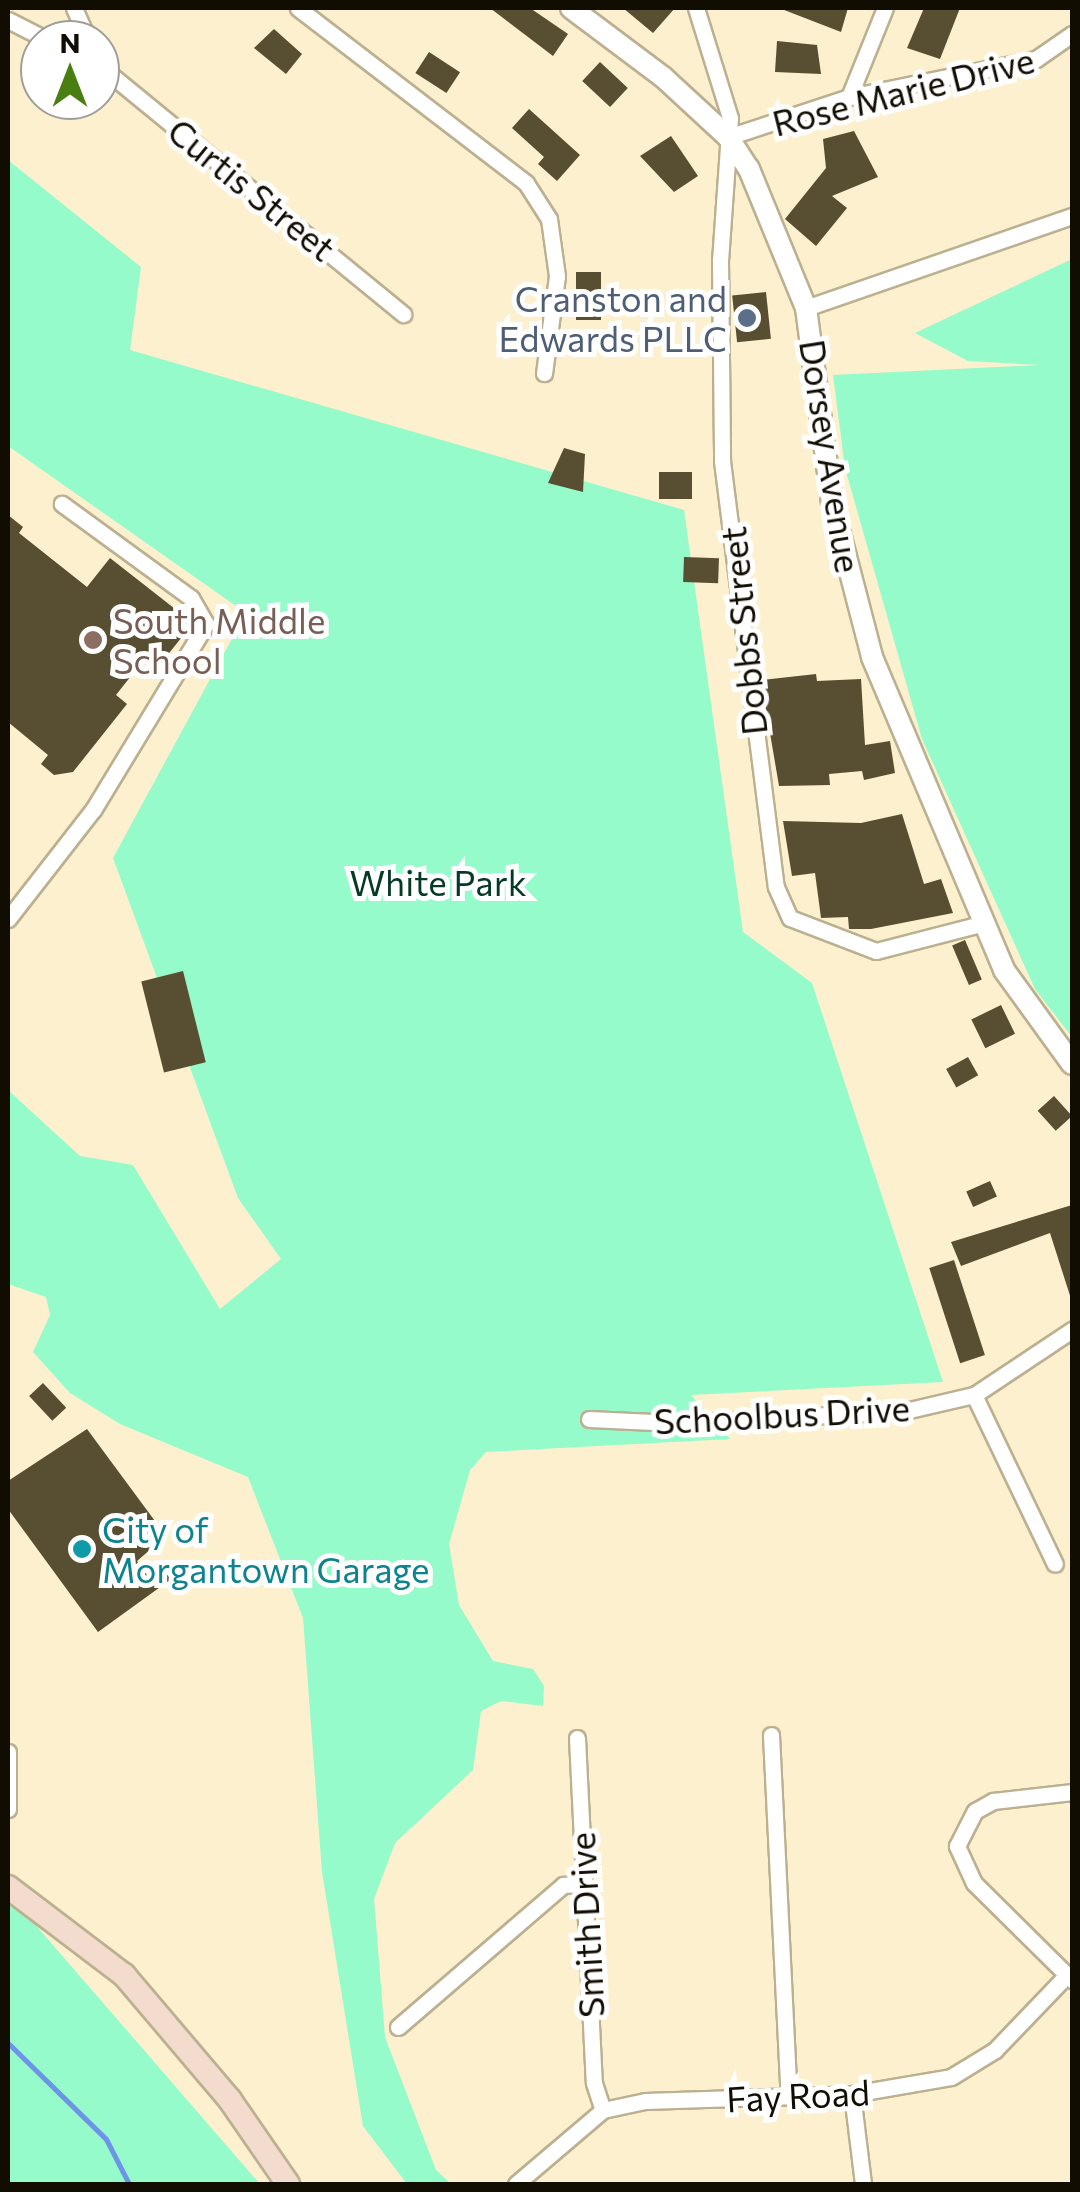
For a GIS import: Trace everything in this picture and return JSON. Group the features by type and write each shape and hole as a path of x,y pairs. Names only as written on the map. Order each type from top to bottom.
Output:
{"main road":[{"path":"8,1886 124,1975 230,2100 288,2184"}],"street":[{"path":"298,8 526,183 548,218 557,276 544,373"},
{"name":"Dorsey Avenue","path":"571,8 728,137 806,308 832,504 857,606 927,802 1004,970 1072,1064"},
{"name":"Dobbs Street","path":"696,8 730,118 722,461 776,887 790,918 876,951 984,923"},
{"path":"850,97 885,8"},
{"name":"Rose Marie Drive","path":"728,137 850,97 1036,59 1072,34"},
{"name":"Curtis Street","path":"120,82 403,314"},
{"path":"806,308 1072,216"},
{"path":"8,919 93,810 206,624 191,598 62,504"},
{"path":"1055,1564 974,1396 1072,1330"},
{"name":"Schoolbus Drive","path":"589,1419 675,1423 906,1411 974,1396"},
{"path":"770,1735 789,2097"},
{"name":"Smith Drive","path":"577,1738 583,1884 602,2110"},
{"path":"8,1752 8,1809"},
{"path":"1070,1978 974,1883 958,1846 975,1810 993,1801 1072,1792"},
{"path":"398,2027 563,1884 583,1884"},
{"name":"Fay Road","path":"602,2110 922,2086 972,2066 1070,1978"},
{"path":"852,2094 863,2184"},
{"path":"516,2184 602,2110"}],"green space":[{"name":"White Park","path":"8,160 141,267 130,350 684,510 743,932 812,983 943,1382 691,1395 730,1439 486,1452 470,1470 449,1544 459,1605 493,1661 533,1669 544,1686 543,1706 501,1701 481,1711 473,1770 395,1843 374,1899 385,2037 436,2170 451,2184 407,2184 363,2126 322,1872 303,1618 248,1477 120,1424 70,1393 33,1352 50,1315 46,1297 8,1284 8,1090 80,1156 133,1165 220,1309 281,1259 238,1198 113,858 246,613 8,446"},
{"path":"1072,259 1072,1037 1035,989 922,739 845,468 833,375 1040,365 968,361 915,333"},
{"path":"8,1901 20,1907 260,2184 8,2184"}],"building":[{"path":"490,8 530,8 568,34 553,56"},
{"path":"623,8 675,8 653,33"},
{"path":"779,8 848,8 841,32"},
{"path":"924,8 960,8 940,59 907,48"},
{"path":"274,29 302,54 286,74 254,48"},
{"path":"777,41 817,45 821,74 775,72"},
{"path":"429,52 460,72 446,93 415,73"},
{"path":"600,62 628,88 610,107 582,81"},
{"path":"529,109 580,155 557,181 538,164 544,157 512,128"},
{"path":"854,131 878,177 832,196 847,208 816,246 785,219 826,168 823,139"},
{"path":"671,136 698,176 674,192 640,156"},
{"path":"576,272 601,272 601,320 576,320"},
{"name":"Cranston and Edwards PLLC","path":"766,292 771,339 737,342 732,296"},
{"path":"564,448 585,454 583,492 548,483"},
{"path":"659,472 692,472 692,499 659,499"},
{"name":"South Middle School","path":"8,515 23,527 19,533 87,587 110,558 193,623 158,667 146,657 116,695 127,704 73,772 54,775 41,764 48,755 8,722"},
{"path":"684,557 719,558 718,583 683,582"},
{"path":"816,674 817,681 861,679 865,745 890,741 895,773 864,780 862,771 829,774 830,785 779,786 761,680"},
{"path":"902,814 924,884 941,879 953,913 871,929 849,929 848,917 821,918 815,873 792,876 783,821 861,823"},
{"path":"965,940 982,980 969,985 952,945"},
{"path":"183,971 206,1062 164,1073 141,981"},
{"path":"1001,1005 1015,1034 985,1048 971,1019"},
{"path":"968,1057 978,1075 956,1087 946,1069"},
{"path":"1054,1096 1072,1116 1056,1131 1038,1111"},
{"path":"990,1181 997,1197 973,1207 966,1192"},
{"path":"1072,1205 1072,1302 1050,1233 961,1266 951,1242"},
{"path":"954,1260 985,1355 960,1363 929,1268"},
{"path":"43,1383 66,1408 52,1421 29,1396"},
{"name":"City of Morgantown Garage","path":"87,1429 166,1536 137,1561 150,1579 181,1572 98,1632 8,1509 8,1481"}],"waterway":[{"path":"8,2043 106,2139 129,2184"}],"place":[{"name":"Cranston and Edwards PLLC","path":"747,318"},
{"name":"South Middle School","path":"93,640"},
{"name":"City of Morgantown Garage","path":"82,1549"}]}
